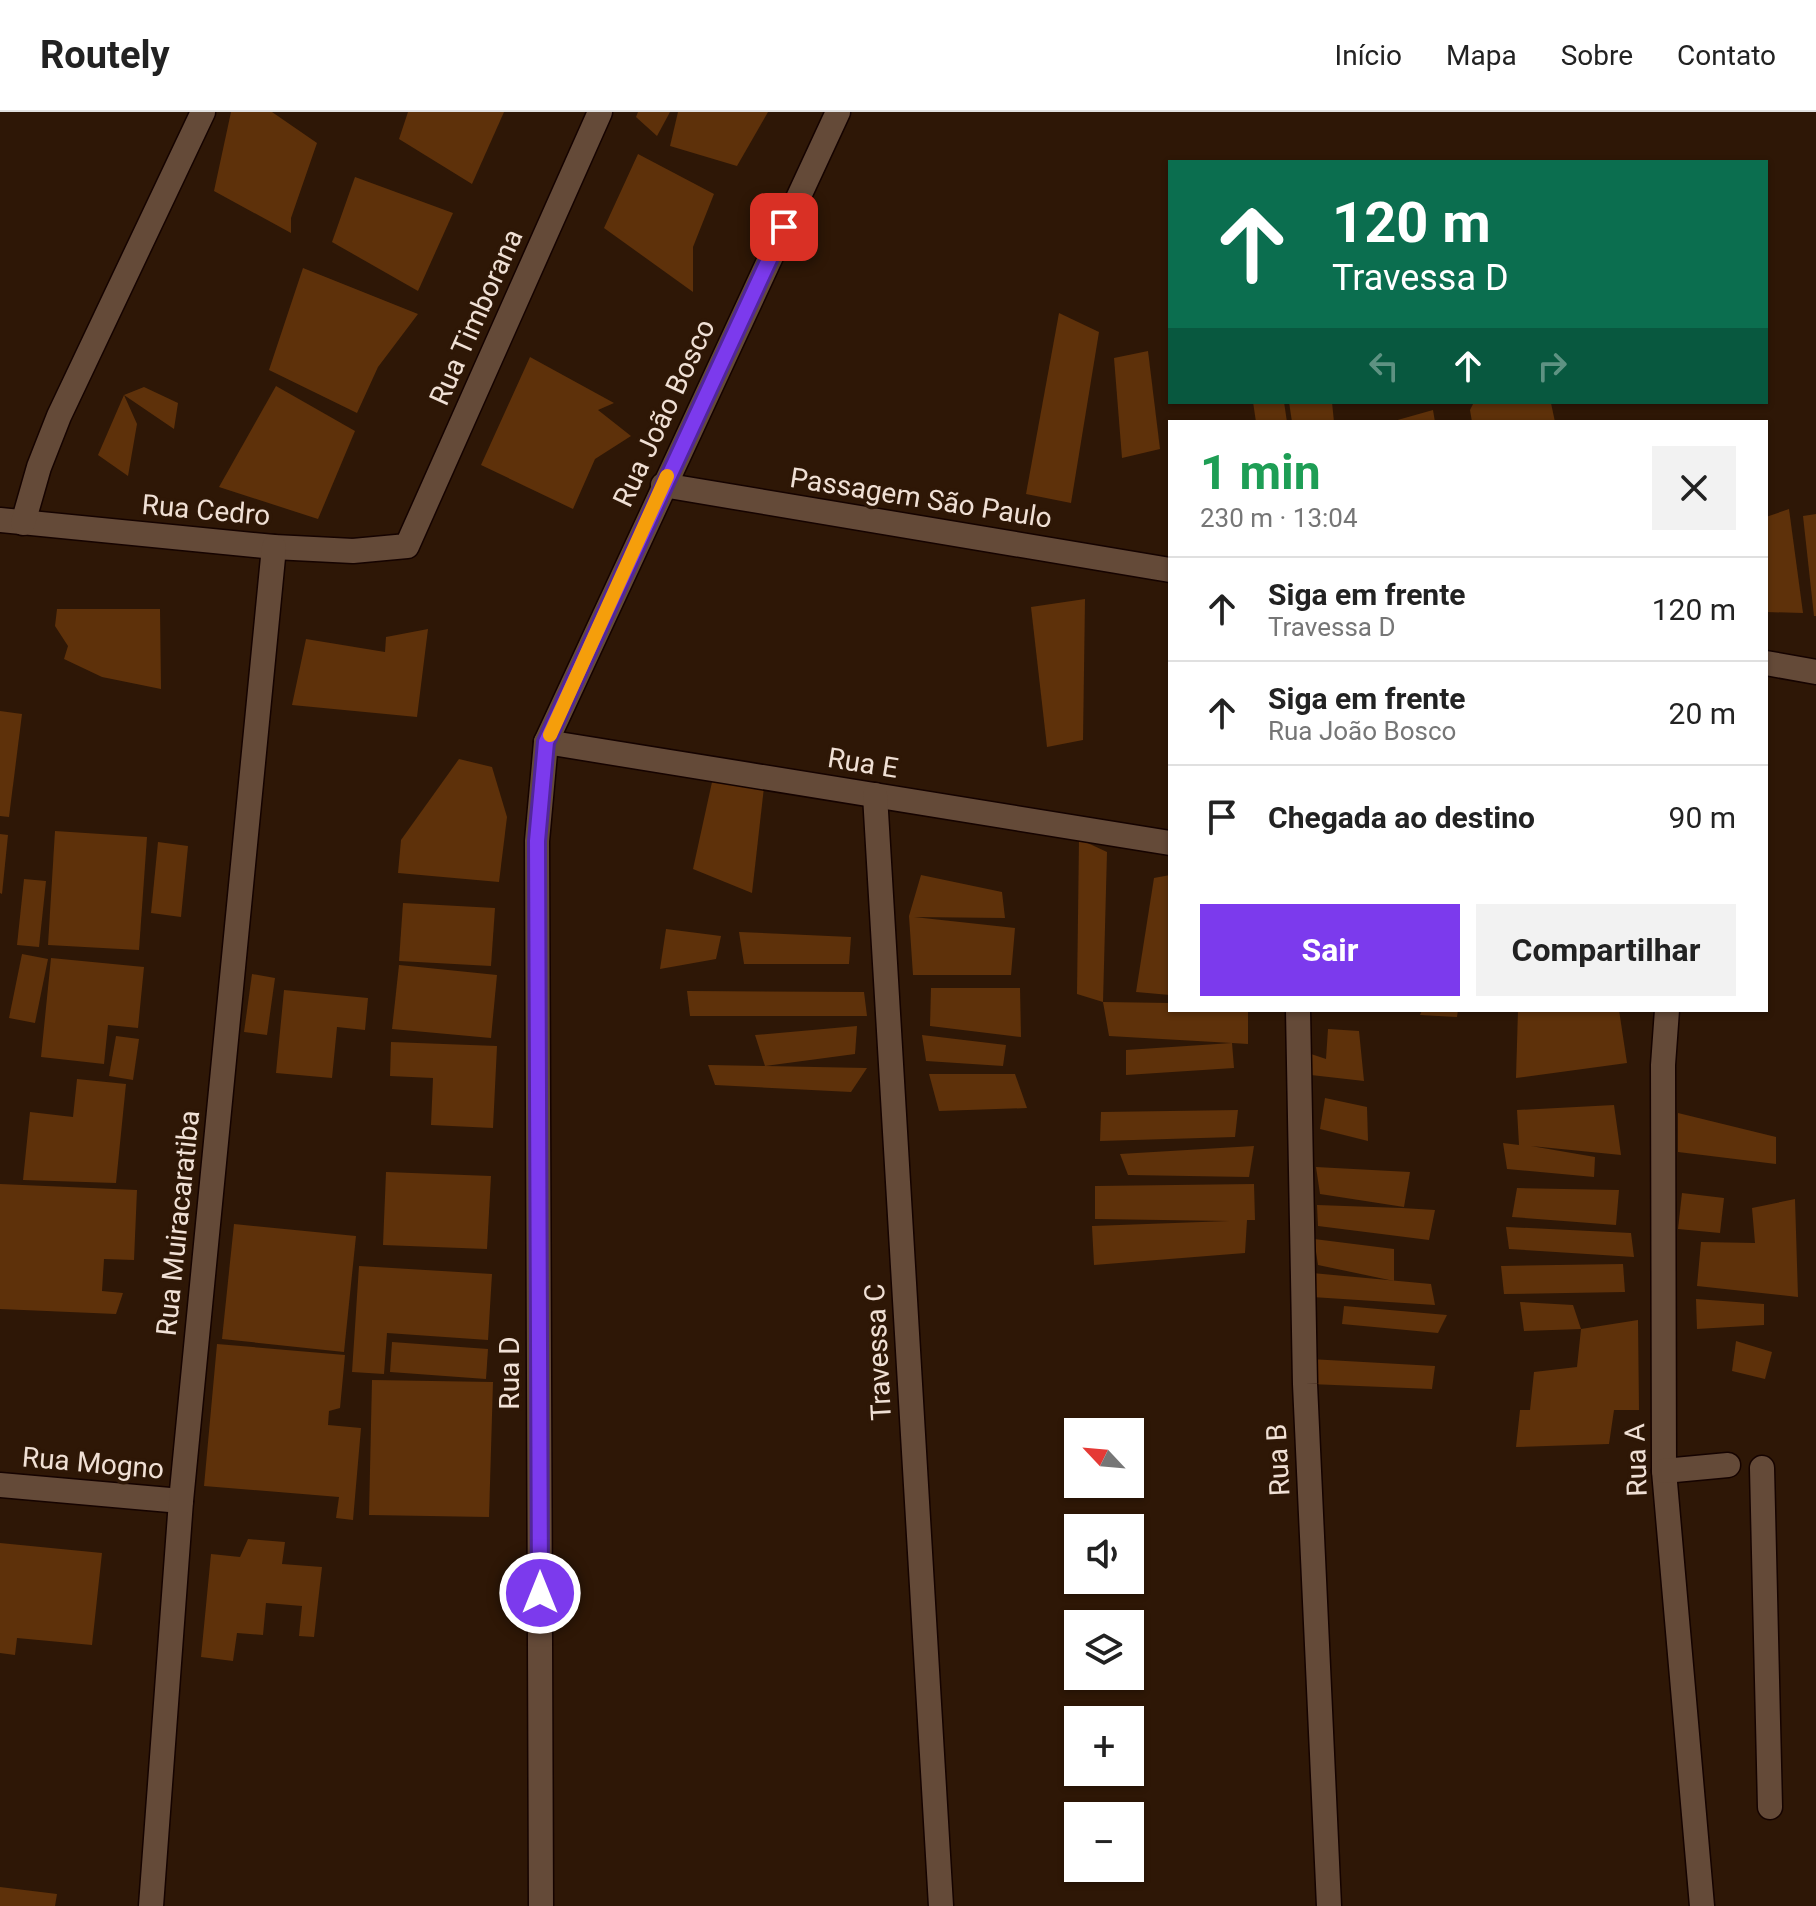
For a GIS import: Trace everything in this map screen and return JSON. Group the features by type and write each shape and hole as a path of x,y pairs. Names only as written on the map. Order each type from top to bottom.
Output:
{"street":[{"path":"11,522 203,112"},
{"name":"Rua Timborana","path":"407,546 600,112"},
{"name":"Rua João Bosco","path":"537,841 546,742 838,112"},
{"name":"Passagem São Paulo","path":"663,485 1168,570"},
{"name":"Rua Cedro","path":"11,522 274,547 353,551 407,546"},
{"name":"Rua Muiracaratiba","path":"151,1906 181,1501 274,547"},
{"path":"1768,663 1816,672"},
{"name":"Rua E","path":"546,742 1168,843"},
{"name":"Travessa C","path":"875,795 941,1906"},
{"name":"Rua D","path":"537,841 541,1906"},
{"name":"Rua B","path":"1298,1012 1305,1384 1329,1906"},
{"name":"Rua A","path":"1667,1012 1663,1065 1664,1471 1702,1906"},
{"path":"1664,1471 1728,1465"},
{"path":"1762,1468 1770,1807"},
{"name":"Rua Mogno","path":"0,1485 181,1501"}],"building":[{"path":"231,112 272,112 317,143 291,218 291,233 214,191"},
{"path":"408,112 504,112 472,184 399,139"},
{"path":"638,112 670,112 657,136 636,117"},
{"path":"678,112 768,112 737,166 670,146"},
{"path":"638,154 714,194 693,247 693,292 604,228"},
{"path":"355,177 453,213 418,291 332,242"},
{"path":"303,268 418,314 378,367 357,413 269,370"},
{"path":"1059,313 1099,332 1071,503 1026,494"},
{"path":"1148,351 1160,449 1122,458 1114,358"},
{"path":"530,357 614,403 598,410 631,436 595,459 573,509 481,465"},
{"path":"276,386 355,431 318,519 219,487"},
{"path":"144,387 178,403 174,429 124,395"},
{"path":"124,395 137,424 128,476 98,455"},
{"path":"1253,404 1284,404 1287,420 1256,420"},
{"path":"1289,404 1332,404 1334,420 1292,420"},
{"path":"1473,404 1551,404 1555,420 1472,420 1470,410"},
{"path":"1433,410 1435,420 1398,420"},
{"path":"1789,509 1803,613 1768,612 1768,516"},
{"path":"1816,514 1816,616 1814,616 1803,516"},
{"path":"1085,599 1083,740 1047,747 1031,607"},
{"path":"57,609 160,609 161,689 102,677 64,659 68,646 55,626"},
{"path":"428,629 417,717 292,705 306,639 385,652 386,637"},
{"path":"0,711 22,714 9,817 0,816"},
{"path":"459,759 492,767 507,817 499,882 398,873 401,840"},
{"path":"712,782 764,787 752,893 693,869"},
{"path":"55,831 147,837 139,950 48,945"},
{"path":"0,834 8,835 2,894 0,893"},
{"path":"1079,839 1107,852 1103,1002 1077,994"},
{"path":"158,842 188,846 181,917 151,913"},
{"path":"921,875 1002,892 1005,918 914,917 1015,928 1011,975 913,975 909,916"},
{"path":"1168,875 1168,995 1136,992 1154,878"},
{"path":"24,879 46,881 39,947 17,945"},
{"path":"403,903 495,908 491,966 399,961"},
{"path":"666,929 721,936 716,959 660,969"},
{"path":"739,932 851,937 849,964 744,964"},
{"path":"22,954 48,959 35,1023 9,1018"},
{"path":"51,958 144,967 138,1028 108,1025 104,1064 41,1057"},
{"path":"399,965 497,975 491,1038 392,1029"},
{"path":"252,974 275,978 267,1035 244,1032"},
{"path":"931,988 1020,988 1021,1037 930,1026"},
{"path":"284,990 368,998 365,1030 337,1027 332,1078 276,1073"},
{"path":"687,991 864,992 867,1016 690,1016"},
{"path":"1103,1002 1168,1003 1168,1012 1248,1012 1248,1044 1109,1036"},
{"path":"1421,1012 1458,1012 1457,1017 1420,1015"},
{"path":"1518,1012 1619,1012 1627,1063 1516,1078"},
{"path":"857,1026 855,1054 765,1066 755,1035"},
{"path":"1328,1029 1359,1031 1364,1081 1302,1074 1302,1051 1326,1059"},
{"path":"922,1035 1006,1045 1003,1066 926,1061"},
{"path":"116,1036 139,1039 133,1080 109,1076"},
{"path":"391,1042 497,1046 493,1128 431,1125 433,1078 390,1076"},
{"path":"1232,1043 1234,1068 1126,1075 1126,1050"},
{"path":"708,1065 867,1068 851,1092 715,1085"},
{"path":"929,1074 1015,1074 1027,1108 939,1111"},
{"path":"77,1079 126,1084 116,1183 23,1180 30,1112 73,1117"},
{"path":"1325,1098 1367,1107 1368,1141 1320,1129"},
{"path":"1614,1105 1621,1155 1531,1146 1595,1157 1594,1177 1507,1169 1503,1143 1519,1145 1517,1110"},
{"path":"1238,1110 1235,1137 1100,1141 1101,1112"},
{"path":"1678,1113 1776,1137 1776,1164 1678,1152"},
{"path":"1254,1146 1249,1177 1128,1175 1120,1154"},
{"path":"1316,1167 1410,1172 1404,1207 1320,1194"},
{"path":"386,1172 491,1176 487,1249 383,1245"},
{"path":"0,1184 137,1190 134,1260 104,1259 102,1291 123,1293 116,1314 0,1309"},
{"path":"1254,1184 1255,1220 1247,1220 1245,1253 1094,1265 1092,1226 1229,1221 1095,1219 1095,1186"},
{"path":"1517,1188 1619,1190 1616,1225 1512,1217"},
{"path":"1682,1193 1724,1198 1720,1233 1678,1229"},
{"path":"1795,1199 1798,1297 1697,1286 1701,1242 1755,1243 1752,1208"},
{"path":"1317,1205 1435,1210 1429,1240 1318,1226"},
{"path":"234,1224 356,1236 344,1352 222,1339"},
{"path":"1506,1227 1631,1233 1634,1257 1509,1249"},
{"path":"1314,1239 1394,1249 1394,1281 1318,1265"},
{"path":"1623,1264 1625,1292 1504,1294 1501,1266"},
{"path":"359,1266 492,1274 488,1340 387,1333 384,1374 352,1372"},
{"path":"1312,1273 1431,1284 1435,1305 1312,1297"},
{"path":"1696,1299 1764,1304 1764,1325 1697,1329"},
{"path":"1520,1302 1573,1305 1581,1329 1524,1331"},
{"path":"1344,1306 1447,1315 1438,1333 1342,1324"},
{"path":"1638,1320 1639,1410 1614,1410 1609,1444 1516,1447 1520,1410 1530,1410 1534,1372 1577,1367 1581,1329"},
{"path":"1736,1341 1772,1352 1765,1379 1732,1371"},
{"path":"392,1342 488,1349 486,1379 390,1372"},
{"path":"217,1344 345,1355 340,1408 329,1411 328,1425 361,1428 353,1520 336,1518 339,1497 204,1486"},
{"path":"1310,1359 1435,1366 1432,1389 1310,1384"},
{"path":"372,1380 493,1382 489,1517 369,1515"},
{"path":"248,1539 285,1542 282,1564 322,1567 314,1637 299,1636 302,1606 266,1603 263,1635 237,1633 233,1661 201,1657 211,1554 240,1557"},
{"path":"0,1543 102,1553 92,1645 17,1638 15,1655 0,1653"},
{"path":"0,1887 57,1894 55,1906 0,1906"}],"slow traffic":[{"path":"550,735 667,476"}],"route":[{"path":"540,1593 537,841 546,742 784,227"}]}
